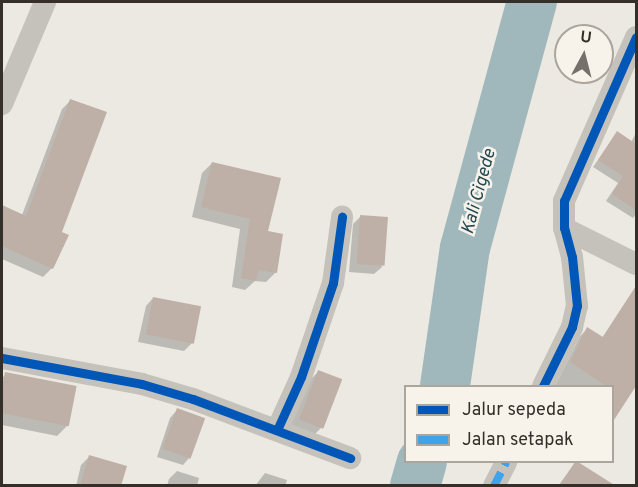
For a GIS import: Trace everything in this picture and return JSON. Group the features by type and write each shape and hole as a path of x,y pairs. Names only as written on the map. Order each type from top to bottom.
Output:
{"street":[{"path":"2,104 45,2"},
{"path":"544,385 572,327 577,306 572,257 564,228 564,201 572,178 636,37"},
{"path":"277,429 301,377 333,282 342,217"},
{"path":"564,228 636,264"},
{"path":"2,358 142,384 193,399 350,458"},
{"path":"494,486 506,463"}],"building":[{"path":"70,99 107,112 62,232 69,235 53,269 2,246 2,205 26,216"},
{"path":"617,131 636,144 636,210 612,194 623,176 598,160"},
{"path":"212,162 281,178 268,231 283,234 277,273 259,270 256,281 241,278 250,219 201,207"},
{"path":"360,215 388,217 385,266 357,264"},
{"path":"636,286 636,386 614,420 614,385 605,385 570,362 587,327 603,337"},
{"path":"153,297 201,306 194,344 146,334"},
{"path":"318,370 342,379 323,429 299,419"},
{"path":"5,372 77,386 69,426 2,413 2,387"},
{"path":"177,408 205,418 190,459 162,448"},
{"path":"89,455 127,466 121,486 80,486"},
{"path":"574,463 580,463 616,486 559,486"}],"waterway":[{"name":"Kali Cigede","path":"445,385 465,248 532,2"},
{"name":"Kali Cigede","path":"415,486 422,463"}],"marked path":[{"path":"494,486 506,463"}],"cycle path":[{"path":"543,385 572,327 577,306 572,257 564,228 564,201 636,37"},
{"path":"277,430 301,377 333,283 342,217"},
{"path":"2,358 142,384 193,399 350,458"}]}
